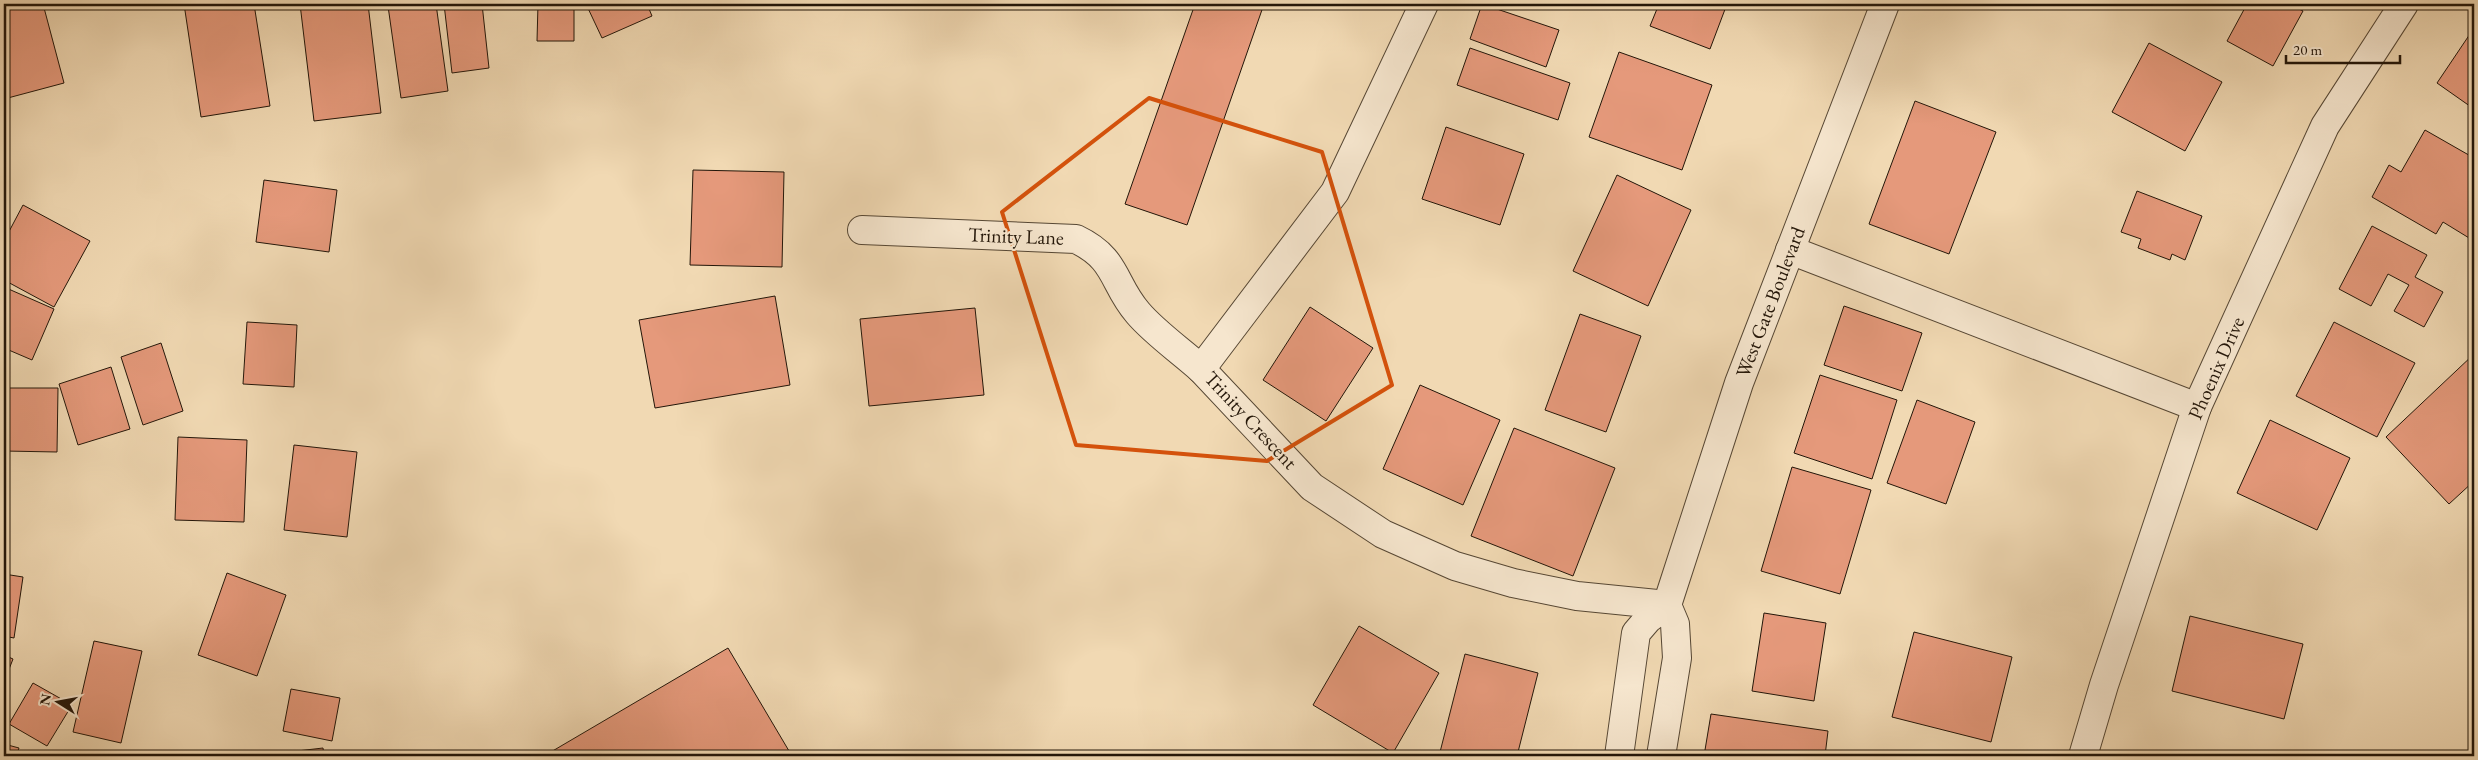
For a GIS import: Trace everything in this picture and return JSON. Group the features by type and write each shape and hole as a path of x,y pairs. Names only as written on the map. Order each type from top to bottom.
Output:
{"street":[{"name":"Trinity Crescent","path":"1424,4 1335,192 1201,369 1312,487 1383,534 1455,566 1513,583 1577,596 1667,605"},
{"name":"West Gate Boulevard","path":"1667,605 1739,383 1884,4"},
{"name":"Phoenix Drive","path":"2083,756 2104,684 2197,407 2325,126 2404,4"},
{"name":"Trinity Lane","path":"862,230 1076,239 1091,246 1105,258 1138,313 1201,369"},
{"path":"1790,250 2197,407"},
{"path":"1619,756 1636,633 1648,619 1667,605 1675,624 1677,658 1661,756"}],"highlighted area":[{"path":"1149,98 1322,152 1392,385 1267,461 1076,445 1002,212"}],"building":[{"path":"4,4 43,4 64,83 4,99"},
{"path":"184,4 254,4 270,106 201,117"},
{"path":"300,4 368,4 381,113 314,121"},
{"path":"436,4 448,91 401,98 388,6"},
{"path":"444,4 482,4 489,68 452,73"},
{"path":"538,4 574,4 574,41 537,41"},
{"path":"586,4 647,4 652,16 602,38"},
{"path":"1195,4 1264,4 1187,225 1125,204"},
{"path":"1482,4 1559,30 1546,67 1470,39"},
{"path":"1583,4 1603,4 1601,9"},
{"path":"1659,4 1727,4 1710,49 1650,26"},
{"path":"2247,4 2289,4 2303,11 2273,66 2227,41"},
{"path":"2474,28 2474,109 2437,83"},
{"path":"2149,43 2222,82 2185,151 2112,112"},
{"path":"1470,48 1570,83 1558,120 1457,85"},
{"path":"1619,52 1712,85 1682,170 1589,137"},
{"path":"1915,101 1996,132 1949,254 1869,224"},
{"path":"1446,127 1524,154 1500,225 1422,199"},
{"path":"2425,130 2474,158 2474,241 2443,222 2436,234 2372,197 2389,165 2401,172"},
{"path":"693,170 784,172 782,267 690,265"},
{"path":"1617,175 1691,210 1648,306 1573,271"},
{"path":"264,180 337,190 329,252 256,242"},
{"path":"2137,191 2202,216 2185,260 2172,254 2170,260 2138,248 2141,239 2121,232"},
{"path":"23,205 90,241 54,307 4,280 4,241"},
{"path":"2372,226 2427,255 2415,277 2443,292 2424,327 2394,311 2409,285 2388,274 2371,306 2339,289"},
{"path":"4,287 54,309 32,360 4,348"},
{"path":"775,296 790,385 655,408 639,320"},
{"path":"1844,306 1922,333 1902,391 1824,365"},
{"path":"1310,307 1373,348 1326,421 1263,380"},
{"path":"975,308 984,395 869,406 860,319"},
{"path":"1580,314 1641,336 1606,432 1545,410"},
{"path":"247,322 297,325 294,387 243,384"},
{"path":"2334,322 2415,363 2377,437 2296,396"},
{"path":"161,343 183,411 143,425 121,357"},
{"path":"2474,354 2474,481 2449,504 2386,437"},
{"path":"111,367 130,429 78,445 59,384"},
{"path":"1820,375 1897,400 1872,479 1794,453"},
{"path":"1420,385 1500,420 1463,505 1383,469"},
{"path":"4,388 58,388 57,452 4,451"},
{"path":"1917,400 1975,422 1946,504 1887,483"},
{"path":"2270,420 2350,458 2317,530 2237,493"},
{"path":"1514,428 1615,468 1573,576 1471,536"},
{"path":"178,437 247,440 244,522 175,520"},
{"path":"294,445 357,452 347,537 284,530"},
{"path":"1792,467 1871,490 1840,594 1761,571"},
{"path":"227,573 286,595 257,676 198,655"},
{"path":"4,574 23,577 14,638 4,636"},
{"path":"1764,613 1826,623 1814,701 1752,691"},
{"path":"2190,616 2303,644 2284,719 2172,691"},
{"path":"1359,626 1439,673 1393,753 1313,705"},
{"path":"1914,632 2012,657 1991,742 1892,717"},
{"path":"94,641 142,651 121,743 73,732"},
{"path":"728,648 792,756 544,756"},
{"path":"1465,654 1538,673 1517,756 1439,756"},
{"path":"4,655 13,659 4,682"},
{"path":"33,683 72,705 47,746 9,724"},
{"path":"291,689 340,698 332,741 283,731"},
{"path":"1711,714 1828,731 1825,756 1704,756"},
{"path":"4,744 19,748 16,756 4,756"},
{"path":"323,748 324,756 297,756 297,751"}]}
